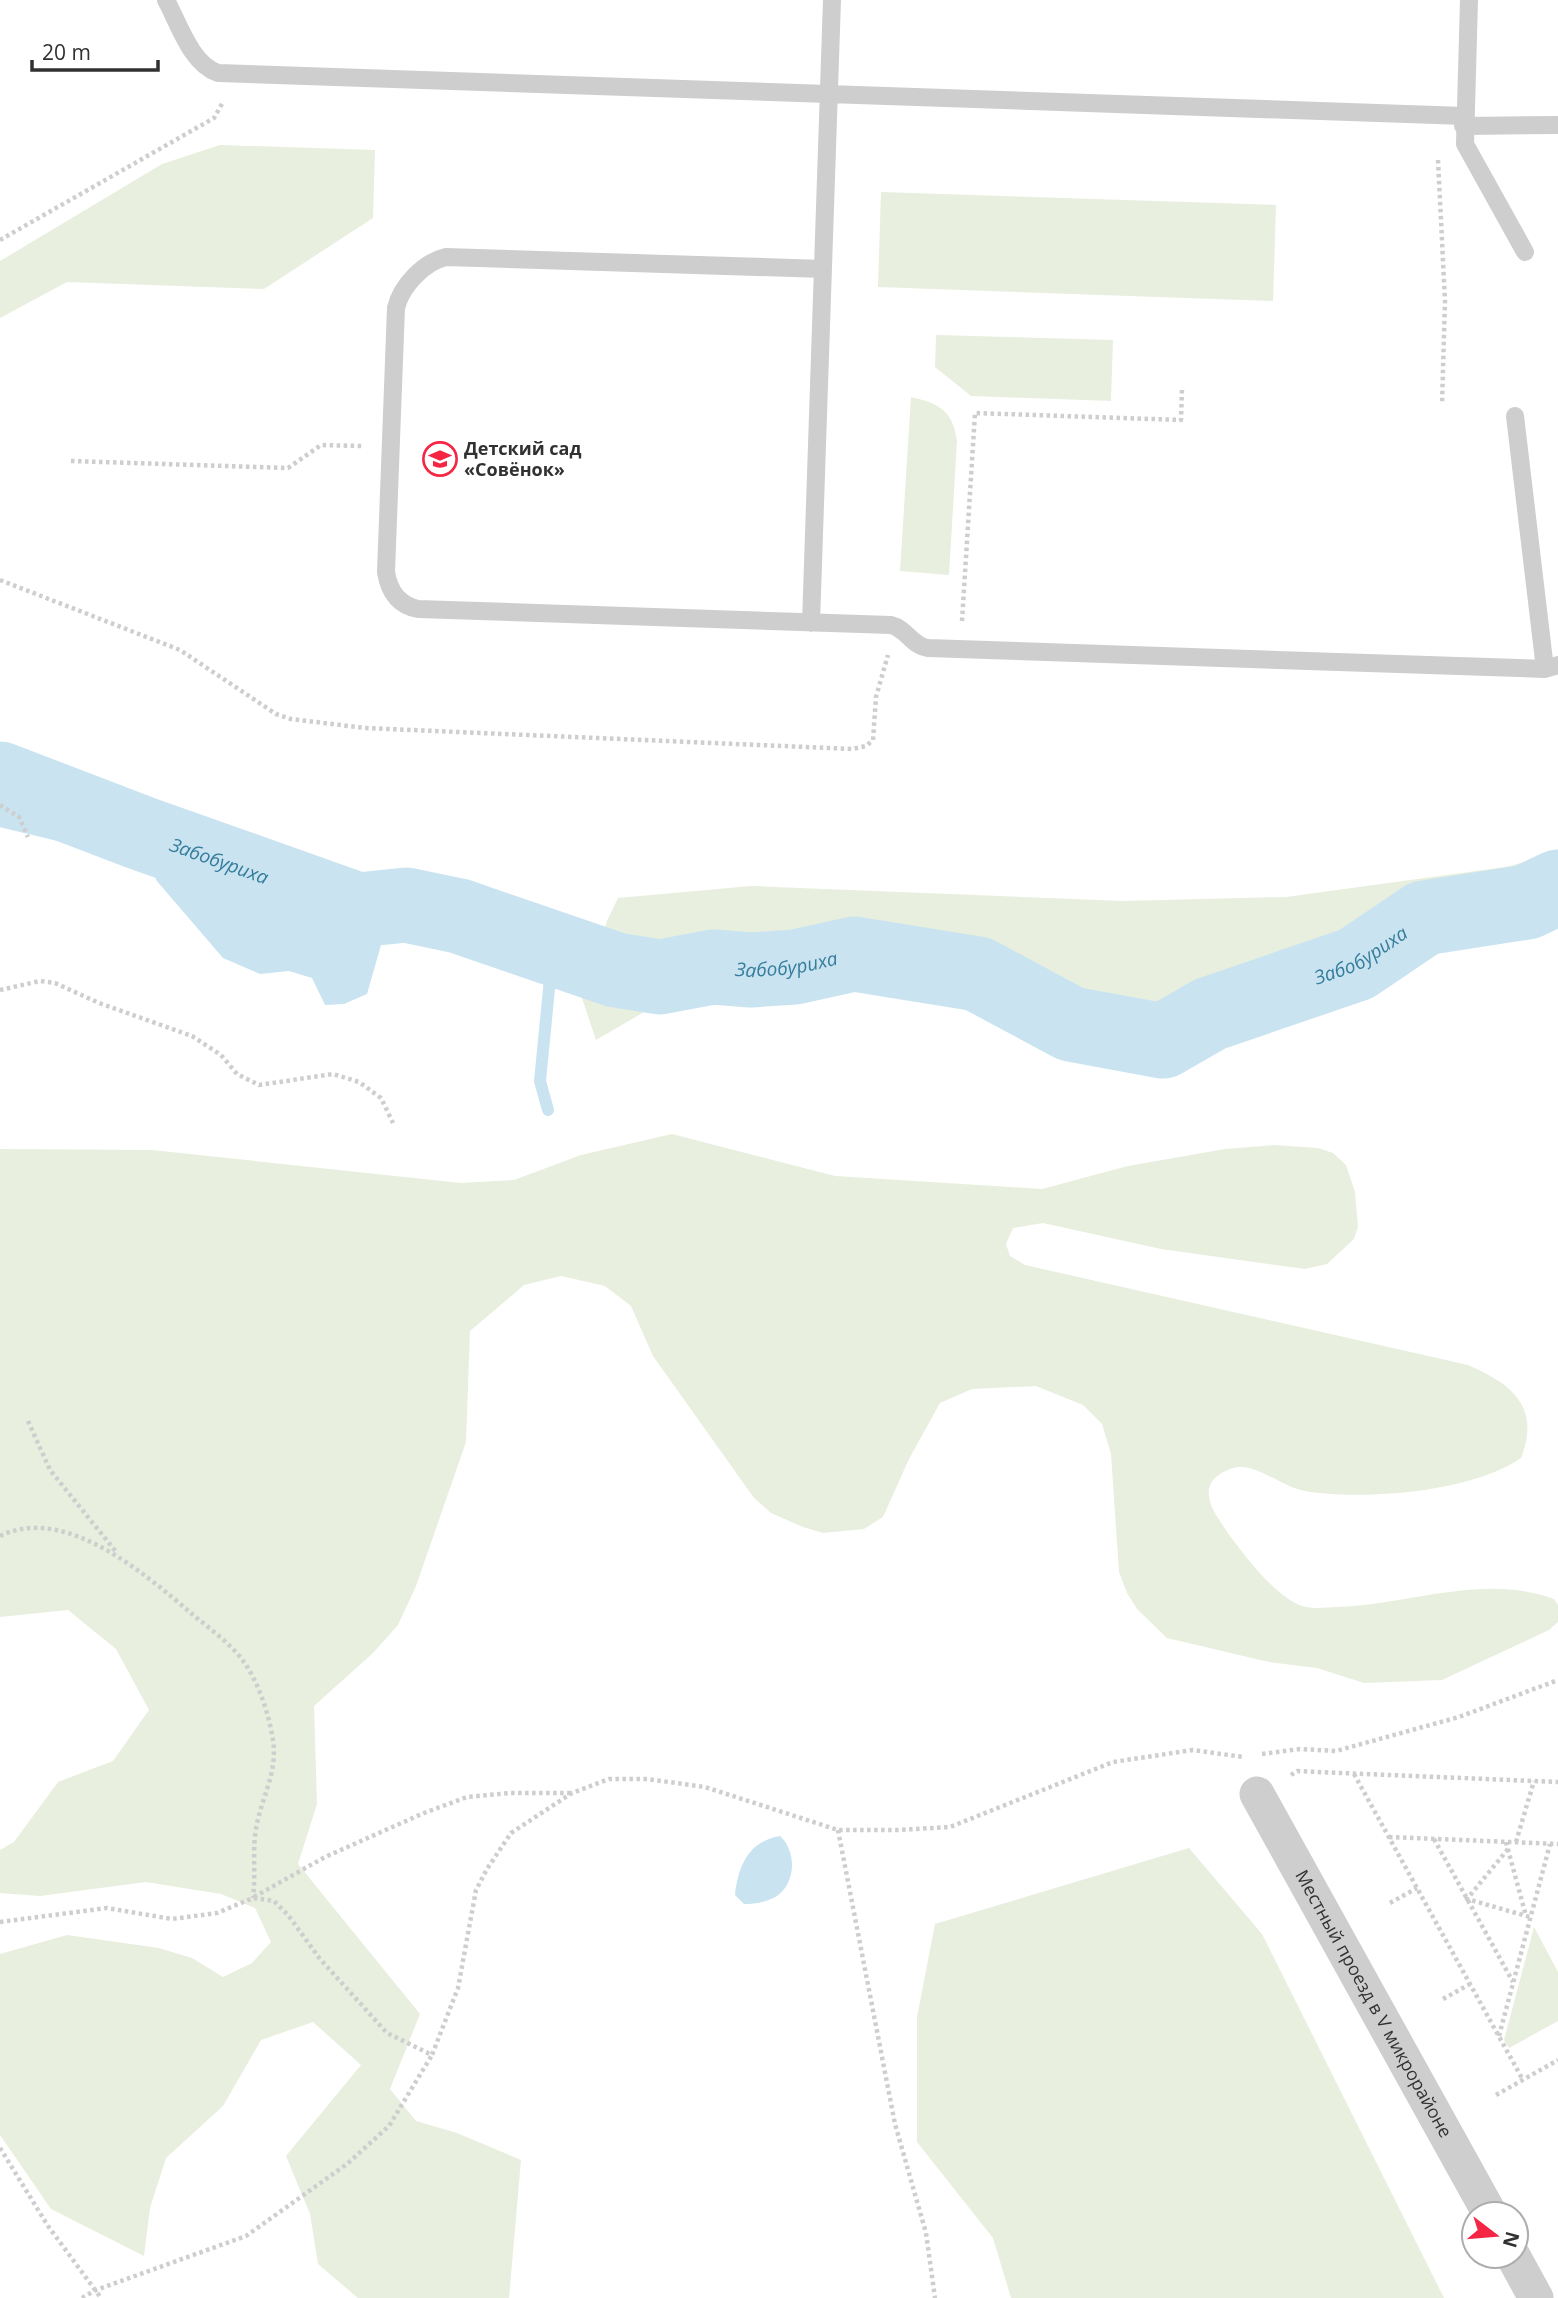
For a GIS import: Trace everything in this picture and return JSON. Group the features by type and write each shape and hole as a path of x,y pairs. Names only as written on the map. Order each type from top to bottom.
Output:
{"street":[{"name":"Местный проезд в V микрорайоне","path":"1257,1794 1482,2200"},
{"path":"1521,2270 1536,2298"}],"lane":[{"path":"166,0 207,69 240,74 1435,114 1464,121 1558,125"},
{"path":"811,622 832,0"},
{"path":"1469,0 1465,144 1525,253"},
{"path":"823,269 438,259 398,296 386,572 393,594 408,607 891,625 902,630 920,647 1551,667 1515,416"}],"path":[{"path":"0,240 214,118 240,74"},
{"path":"1435,114 1445,301 1442,404"},
{"path":"960,649 975,413 1181,420 1182,388"},
{"path":"71,461 288,468 321,444 391,447"},
{"path":"0,580 180,650 276,714 291,719 365,728 852,749 866,746 873,740 876,697 884,661 902,630"},
{"path":"0,805 19,817 28,837"},
{"path":"0,990 40,981 55,983 99,1003 192,1036 221,1055 237,1074 259,1085 333,1074 359,1082 381,1098 393,1123"},
{"path":"28,1421 50,1470 120,1556 228,1644 246,1665 261,1696 273,1739 274,1761 256,1826 253,1898"},
{"path":"0,1536 27,1526 38,1526 83,1540 120,1556"},
{"path":"82,2298 96,2290 246,2236 347,2164 388,2126 432,2055 458,1988 476,1890 487,1868 510,1833 572,1793 609,1779 648,1779 705,1787 838,1830 950,1827 1113,1762 1193,1750 1242,1757 1300,1749 1336,1751 1459,1717 1558,1680"},
{"path":"1257,1794 1297,1771 1558,1782"},
{"path":"1354,1773 1523,2080"},
{"path":"1516,1842 1534,1781"},
{"path":"0,1922 107,1908 172,1919 217,1913 253,1898 325,1857 467,1797 510,1793 572,1793"},
{"path":"838,1830 895,2124 926,2233 935,2298"},
{"path":"1388,1836 1558,1844"},
{"path":"1434,1839 1513,1982"},
{"path":"1506,1842 1528,1917"},
{"path":"1499,2036 1549,1843"},
{"path":"1467,1899 1508,1849"},
{"path":"1390,1903 1417,1888"},
{"path":"253,1898 274,1901 288,1915 320,1959 387,2033 432,2055"},
{"path":"1467,1899 1528,1917"},
{"path":"1443,1999 1470,1984"},
{"path":"1496,2095 1558,2060"},
{"path":"0,2148 48,2226 101,2298"}],"green space":[{"path":"220,145 375,150 373,218 264,289 67,282 0,318 0,261 162,164"},
{"path":"881,192 1276,205 1273,301 878,287"},
{"path":"936,335 1113,340 1111,401 971,396 935,367"},
{"path":"911,397 929,402 943,410 955,431 957,441 949,575 900,571"},
{"path":"1558,854 1558,919 1325,985 1243,1016 1169,1051 1081,1040 968,986 868,975 651,1008 596,1040 582,998 607,921 618,898 751,886 1123,901 1286,897 1505,867"},
{"path":"672,1134 835,1176 1042,1189 1128,1166 1225,1149 1274,1145 1318,1148 1333,1153 1346,1165 1355,1192 1358,1227 1354,1239 1327,1264 1305,1269 1161,1249 1043,1223 1013,1228 1006,1244 1010,1256 1025,1265 1468,1365 1498,1380 1518,1400 1525,1411 1527,1425 1521,1458 1500,1470 1447,1486 1356,1495 1296,1489 1258,1471 1239,1467 1215,1478 1209,1489 1210,1502 1225,1529 1257,1570 1282,1594 1306,1607 1365,1605 1446,1592 1501,1589 1554,1599 1558,1605 1558,1622 1549,1630 1442,1680 1364,1683 1317,1668 1269,1662 1167,1638 1137,1609 1119,1572 1111,1454 1102,1424 1083,1405 1036,1386 972,1389 940,1403 909,1459 883,1517 864,1529 823,1533 803,1527 771,1513 754,1498 653,1356 631,1306 605,1286 561,1276 524,1285 470,1331 466,1442 416,1586 398,1625 373,1653 314,1706 317,1804 298,1864 420,2014 390,2089 416,2121 457,2133 521,2160 509,2298 358,2298 318,2264 310,2214 286,2156 361,2065 313,2022 261,2040 223,2106 166,2158 150,2208 144,2256 51,2209 0,2135 0,1954 67,1935 159,1948 192,1958 223,1977 252,1963 271,1942 255,1908 221,1894 146,1882 40,1896 0,1893 0,1850 14,1842 58,1782 113,1761 149,1710 116,1649 68,1610 0,1617 0,1149 152,1150 461,1183 514,1180 581,1155"},
{"path":"1189,1848 1262,1934 1444,2298 1011,2298 993,2238 917,2142 917,2017 935,1924"},
{"path":"1534,1927 1558,1972 1558,2021 1509,2048 1504,2040"}],"water":[{"path":"172,834 246,858 293,869 370,879 390,893 387,924 367,994 344,1004 325,1005 312,978 289,971 260,974 223,958 156,880 156,856"},
{"path":"780,1836 791,1857 788,1883 784,1890 773,1898 744,1904 735,1895 742,1865 760,1843"}],"waterway":[{"name":"Забобуриха","path":"0,779 141,833 358,910 406,905 459,916 616,970 660,977 713,967 751,970 795,967 854,954 978,974 1071,1024 1163,1041 1210,1014 1356,964 1424,918 1527,902 1558,887"},
{"path":"0,821 96,844 116,843 141,833"},
{"path":"548,1110 540,1081 553,948"}],"place":[{"name":"Детский сад «Совёнок»","path":"440,459"}]}
